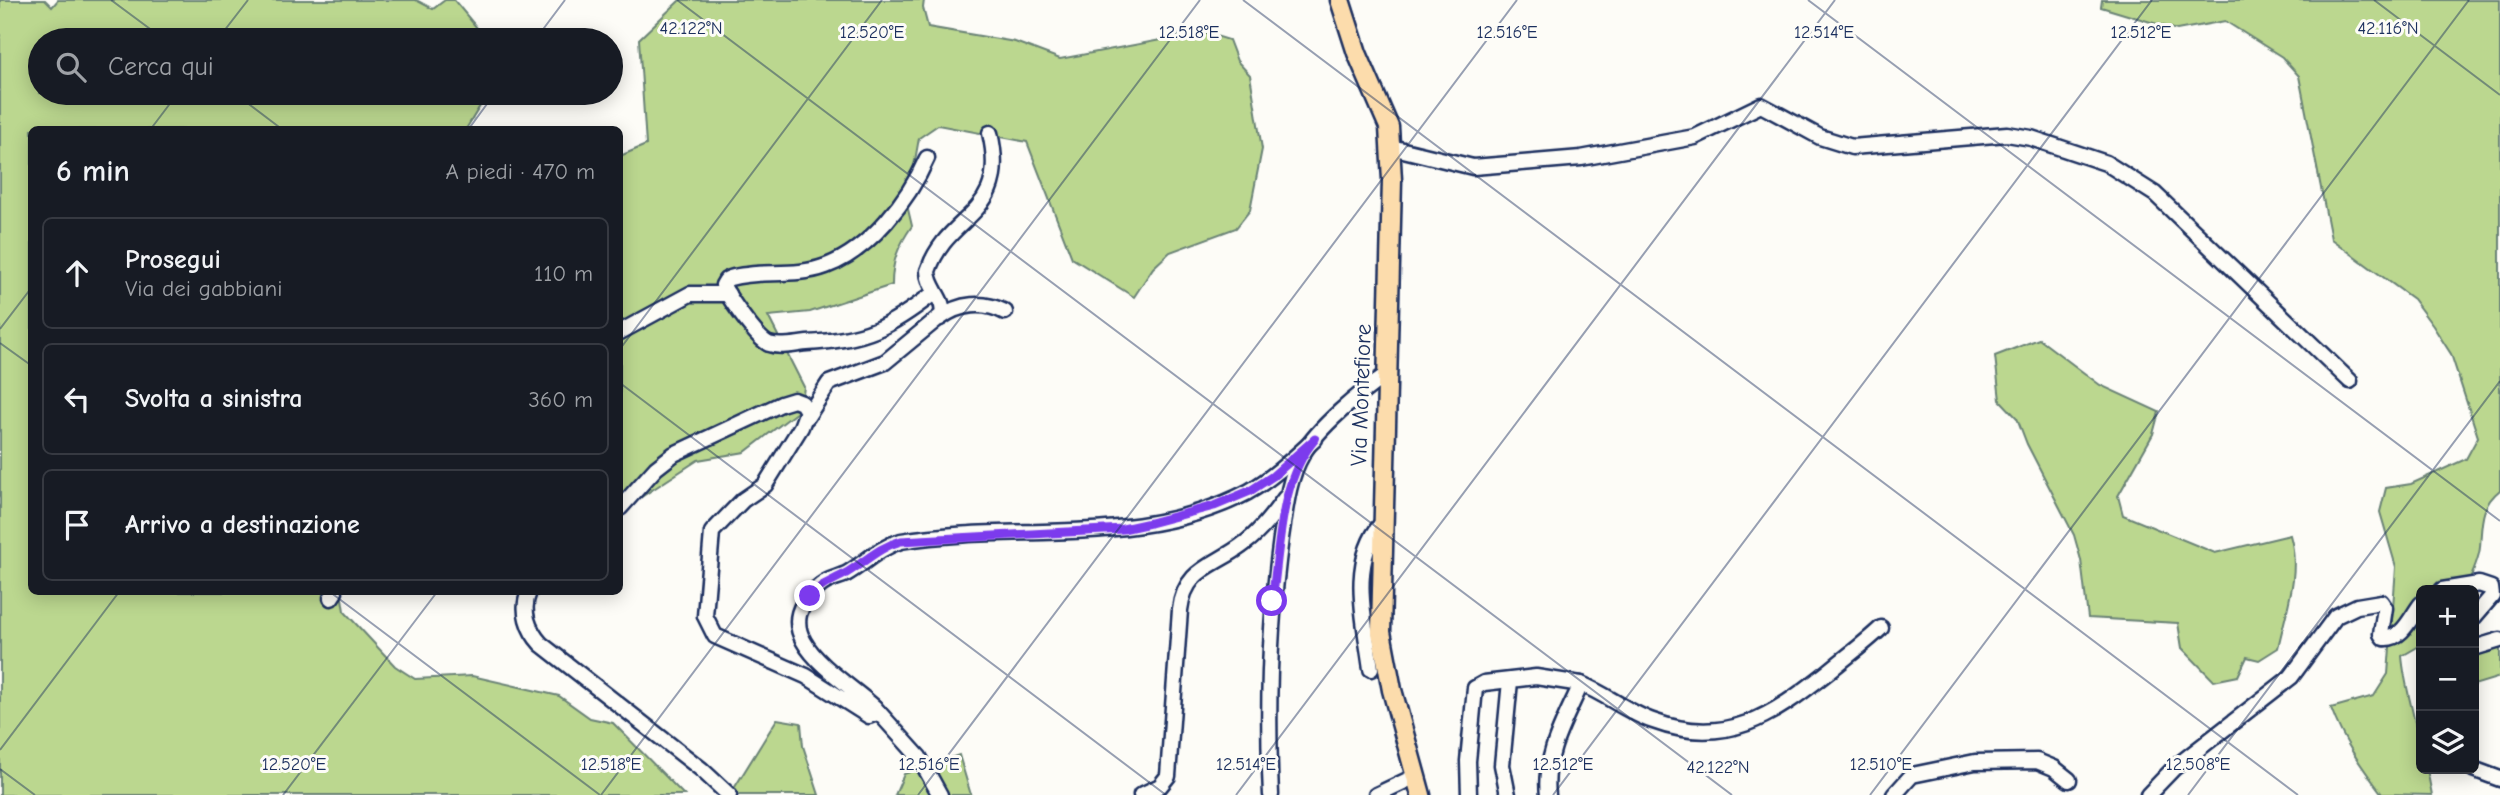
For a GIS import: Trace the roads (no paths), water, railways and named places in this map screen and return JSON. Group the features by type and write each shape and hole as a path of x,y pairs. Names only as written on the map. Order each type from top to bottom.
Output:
{"main road":[{"name":"Via Montefiore","path":"1340,0 1357,53 1385,116 1391,148 1382,523 1382,639 1422,795"}],"street":[{"path":"1391,148 1473,167 1581,158 1695,137 1761,105 1820,137 1852,147 1989,134 2025,136 2098,160 2143,185 2350,381"},
{"path":"940,317 943,308 928,276 930,266 944,244 983,202 992,182 995,157 990,133"},
{"path":"927,159 906,197 848,254 830,265 806,272 729,278 723,285 761,338 777,345 866,336 886,328 934,293"},
{"path":"623,330 690,295 728,293"},
{"path":"874,708 872,715 864,715 806,676 718,637 709,628 705,616 713,529 743,500 763,489 829,383 885,362 955,308 984,305 1005,312"},
{"path":"940,795 919,757 874,708 823,668 805,644 799,625 800,614 810,596 822,584 847,573 881,548 901,541 1123,529 1214,506 1250,491 1273,476 1387,374"},
{"path":"623,505 656,468 674,454 781,404 796,400 804,405 807,413 801,427"},
{"path":"1270,795 1267,697 1270,626 1290,492 1299,459 1315,439"},
{"path":"1141,795 1160,786 1168,776 1180,610 1186,585 1197,573 1233,552 1254,535 1290,492"},
{"path":"1371,669 1362,566 1368,543 1382,523"},
{"path":"2473,585 2491,587 2492,596 2479,611"},
{"path":"528,595 525,613 533,634 541,645 701,769 729,795"},
{"path":"2148,795 2174,768 2291,677 2336,617 2357,606 2381,602 2385,608 2381,634 2384,638 2391,639 2400,633 2416,611"},
{"path":"1469,795 1473,691 1481,683 1540,676 1581,684 1657,723 1694,730 1736,729 1766,716 1800,694 1881,628"},
{"path":"2479,646 2500,640"},
{"path":"1508,795 1502,765 1510,681"},
{"path":"1548,795 1547,780 1557,738 1581,684"},
{"path":"1894,795 1912,775 1975,762 2034,761 2054,768 2070,780"},
{"path":"2479,771 2500,779"},
{"path":"1376,795 1416,776"}]}
